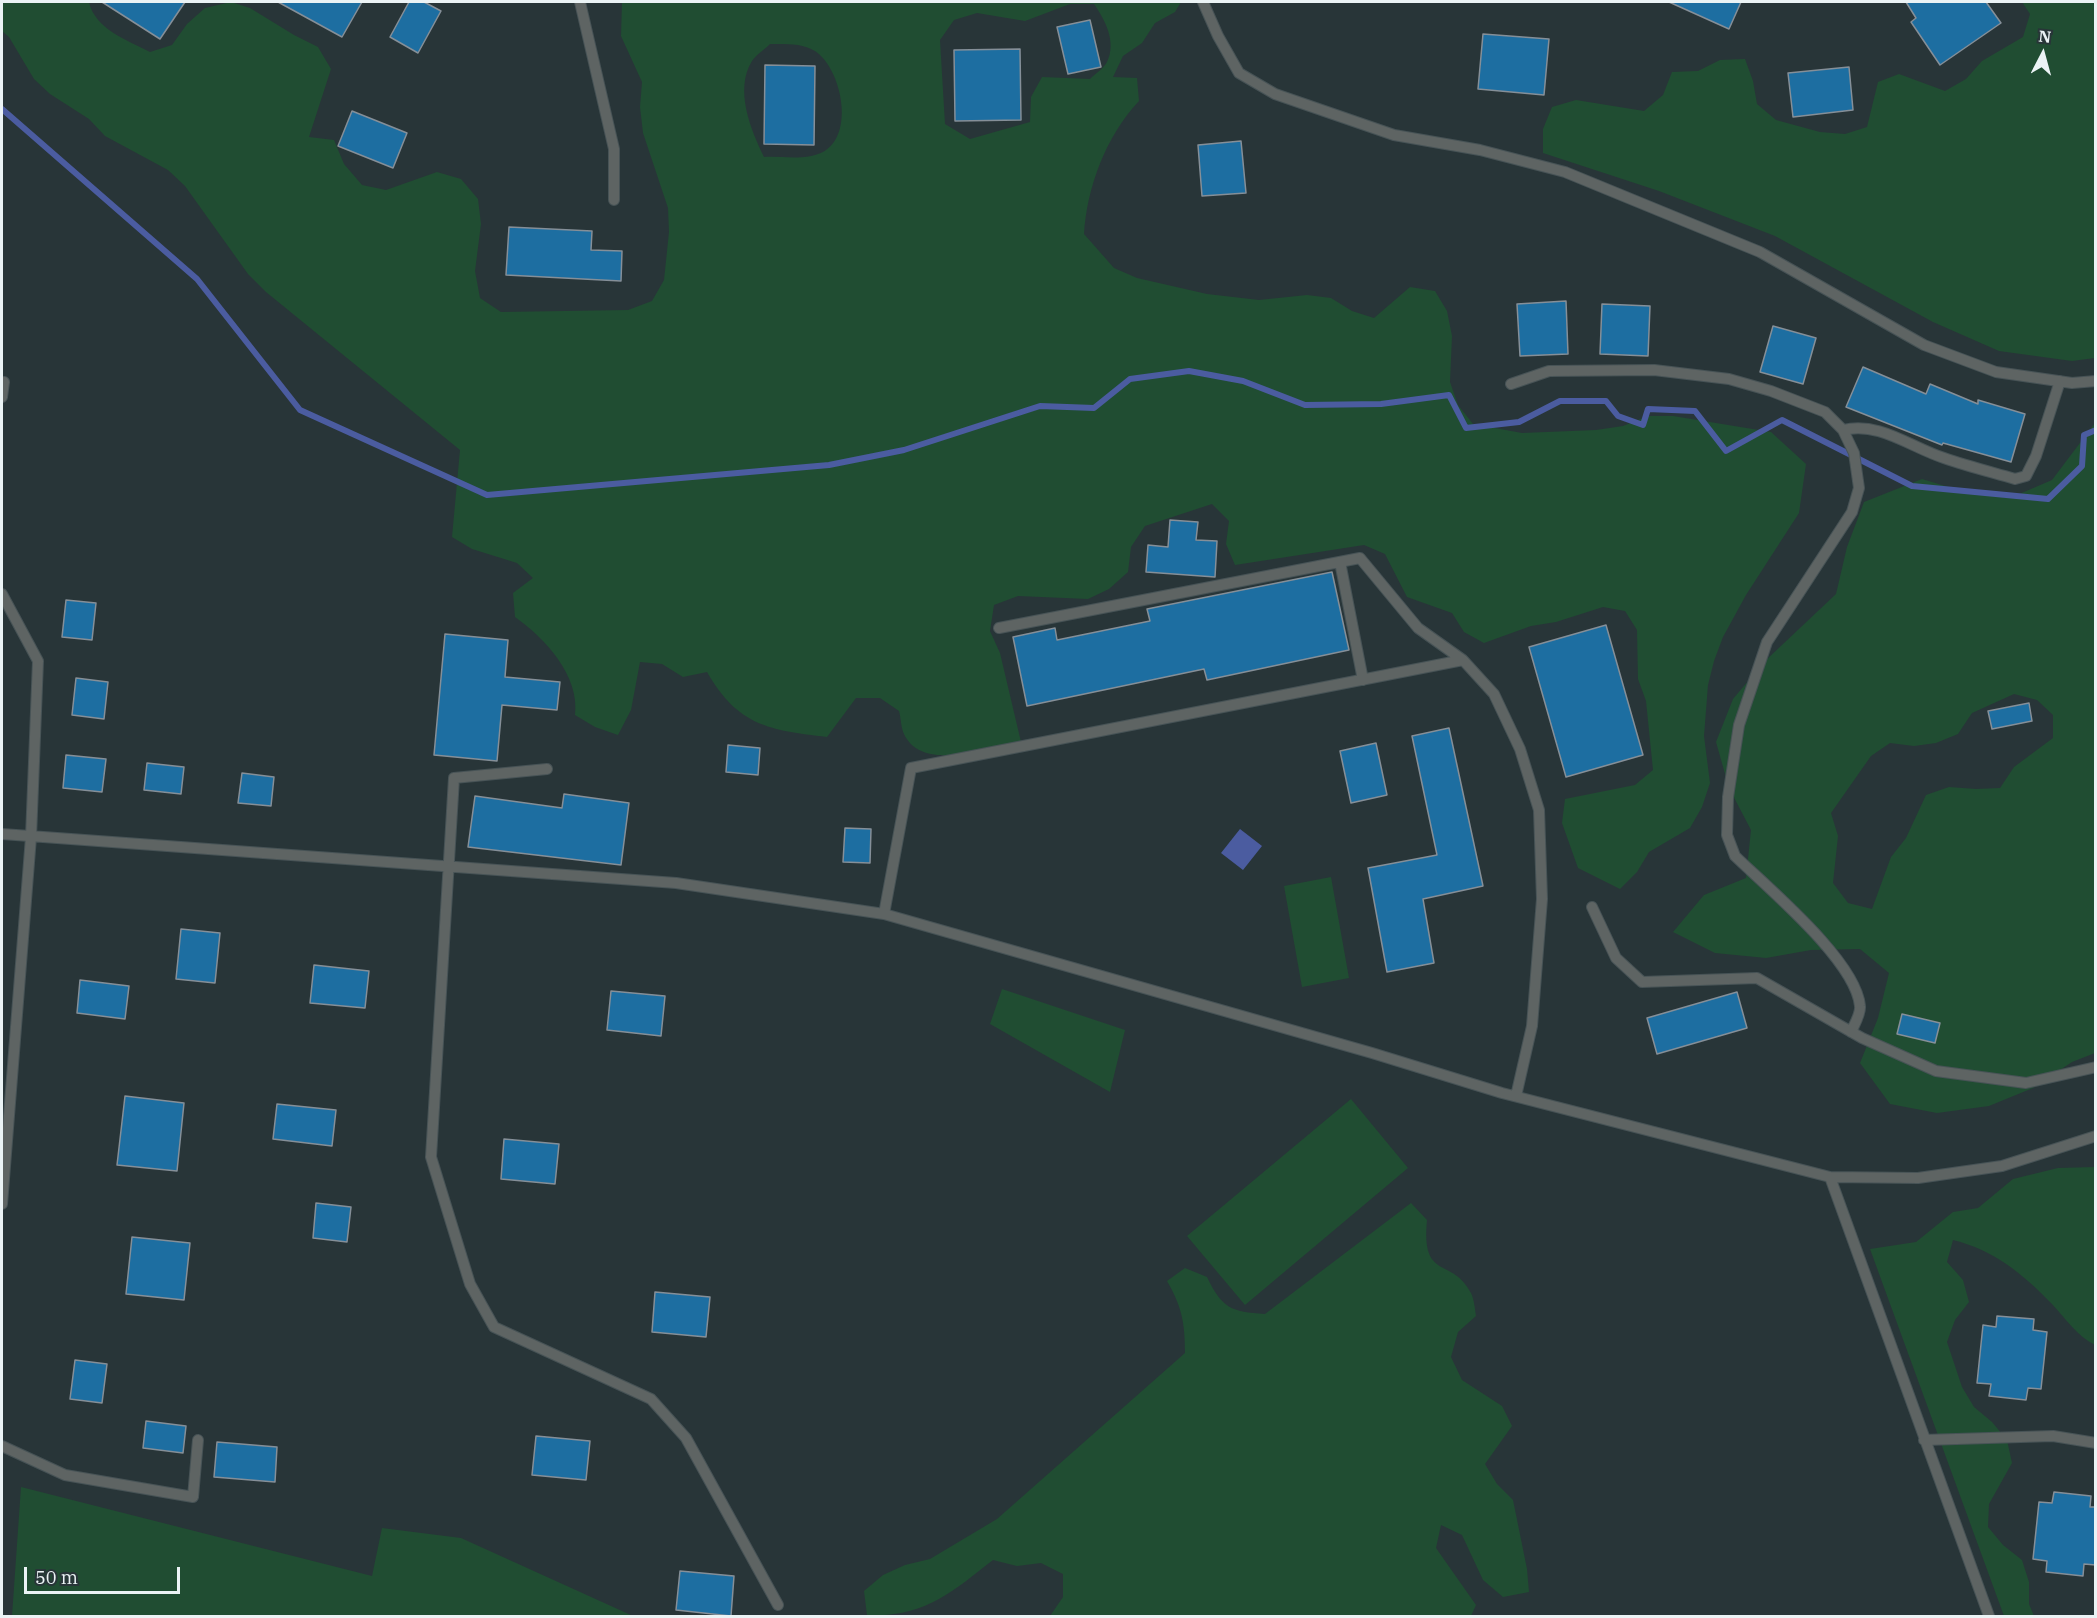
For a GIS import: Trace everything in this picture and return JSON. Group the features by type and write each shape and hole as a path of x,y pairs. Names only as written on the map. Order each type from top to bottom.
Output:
{"lane":[{"path":"580,2 614,149 614,200"},
{"path":"1203,2 1218,36 1239,73 1275,94 1394,135 1480,150 1565,172 1760,252 1924,345 1996,372 2060,381 2096,381"},
{"path":"1511,384 1549,371 1654,370 1718,378 1771,391 1826,412 1843,430 1854,453 1859,488 1851,512 1767,642 1739,725 1728,797 1727,836 1735,856 1835,956 1857,987 1861,1009 1851,1032"},
{"path":"1843,430 1875,429 1942,458 2015,479 2026,476 2037,456 2060,381"},
{"path":"2,397 4,382"},
{"path":"999,628 1360,558 1418,628 1463,660 1494,694 1520,749 1539,810 1542,910 1532,1026 1516,1096"},
{"path":"1340,562 1363,680"},
{"path":"2,594 38,660 31,837 2,1204"},
{"path":"884,914 911,768 1463,660"},
{"path":"547,769 454,778 431,1157 470,1284 494,1327 651,1399 686,1438 777,1605"},
{"path":"2,834 676,883 884,914 1516,1096 1830,1177 1918,1178 2002,1166 2096,1136"},
{"path":"1592,907 1616,958 1642,982 1757,978 1851,1032 1936,1071 2026,1083 2096,1067"},
{"path":"1830,1177 1989,1617"},
{"path":"1924,1440 2054,1436 2096,1443"},
{"path":"2,1446 65,1475 194,1497 198,1440"}],"green space":[{"path":"2,2 89,2 92,11 105,27 150,52 172,45 187,24 205,8 231,2 250,8 318,47 331,69 309,137 334,140 344,164 362,185 386,190 437,172 461,179 478,199 481,224 475,271 480,298 501,312 628,310 652,301 664,280 669,232 668,208 643,133 640,107 642,82 621,36 622,2 1181,2 1175,12 1155,23 1142,43 1123,56 1113,77 1137,78 1139,101 1117,130 1100,163 1089,198 1084,234 1114,268 1137,278 1207,294 1259,300 1307,295 1331,298 1352,311 1374,318 1410,287 1435,291 1447,311 1452,336 1450,382 1458,405 1473,424 1522,433 1596,430 1623,426 1648,416 1673,416 1771,432 1806,464 1799,513 1746,595 1723,637 1714,661 1708,685 1704,736 1710,783 1702,807 1690,828 1649,852 1637,872 1620,889 1578,868 1562,823 1565,799 1635,785 1653,770 1646,701 1638,679 1637,630 1625,611 1603,607 1556,622 1531,626 1484,643 1464,632 1452,613 1407,597 1385,554 1364,545 1235,565 1226,544 1229,521 1212,504 1145,526 1131,547 1128,572 1109,589 1088,599 1018,596 994,605 990,631 1000,653 1021,742 957,755 925,753 913,746 904,734 899,711 880,698 856,698 827,737 772,728 743,714 731,704 707,672 683,677 662,664 640,662 631,710 618,735 595,727 575,715 572,686 558,659 538,636 515,617 513,593 533,578 517,563 472,549 452,537 460,450 266,292 248,274 185,186 168,170 105,136 89,119 50,94 34,79 9,37 2,31","holes":["1070,4 1094,4 1106,24 1111,47 1107,62 1102,69 1090,79 1042,77 1031,97 1030,122 970,139 945,124 940,40 954,20 977,13 1025,21","770,44 793,44 810,48 824,59 832,71 838,86 842,117 833,143 823,152 801,157 764,157 746,110 744,84 752,61"]},
{"path":"2022,2 2095,2 2095,358 2072,361 1999,351 1933,322 1775,236 1659,191 1543,153 1543,129 1552,107 1576,100 1644,111 1663,95 1672,72 1698,71 1720,60 1745,59 1753,81 1757,104 1776,120 1820,132 1845,134 1867,127 1878,82 1899,74 1945,91 1966,79 1982,61 2023,37 2030,14"},
{"path":"2095,423 2095,1053 2072,1062 2033,1088 1989,1106 1937,1113 1890,1104 1860,1063 1878,1018 1889,973 1860,949 1811,950 1766,958 1715,953 1673,932 1704,895 1746,878 1751,830 1729,788 1716,742 1733,699 1765,661 1836,594 1847,547 1864,502 1922,479 1965,492 2010,498 2052,480","holes":["2014,694 2037,700 2053,715 2053,738 2014,767 2000,788 1949,787 1926,795 1906,838 1891,857 1872,909 1848,903 1833,883 1838,836 1831,813 1871,756 1890,743 1914,746 1936,743 1958,734 1972,713"]},
{"path":"1331,877 1349,978 1302,987 1284,886"},
{"path":"1002,989 1125,1030 1110,1092 990,1024"},
{"path":"1351,1099 1408,1168 1245,1305 1187,1236"},
{"path":"2095,1167 2095,1345 2077,1332 2052,1304 2019,1273 1995,1257 1968,1244 1953,1240 1947,1262 1963,1280 1969,1302 1955,1320 1947,1342 1962,1387 1974,1407 1992,1422 2007,1440 2012,1463 1989,1504 1988,1527 2003,1545 2022,1560 2029,1582 2029,1604 2034,1616 2004,1616 1870,1249 1916,1242 1953,1212 1978,1208 2013,1179 2058,1168"},
{"path":"1411,1203 1427,1220 1426,1239 1433,1261 1463,1282 1473,1298 1476,1316 1458,1332 1451,1357 1462,1380 1502,1406 1512,1426 1485,1464 1497,1484 1513,1500 1527,1569 1529,1592 1503,1597 1483,1580 1462,1535 1441,1525 1436,1548 1476,1605 1471,1616 1050,1616 1063,1597 1063,1574 1041,1563 1017,1566 993,1560 936,1601 905,1612 867,1615 864,1591 883,1575 905,1565 930,1559 997,1519 1185,1353 1182,1316 1167,1281 1185,1268 1207,1277 1218,1296 1229,1306 1244,1312 1265,1314"},
{"path":"21,1487 372,1576 382,1528 461,1538 633,1616 12,1616"}],"water":[{"path":"1240,829 1262,846 1243,870 1221,853"}],"building":[{"path":"102,2 185,2 160,39"},
{"path":"278,2 362,2 342,37"},
{"path":"409,2 424,2 441,11 418,53 390,37"},
{"path":"1669,2 1741,2 1729,29"},
{"path":"1906,2 1986,2 2001,23 1940,65 1911,22 1916,18"},
{"path":"1090,20 1101,67 1068,74 1057,27"},
{"path":"1483,34 1549,39 1544,95 1478,89"},
{"path":"1020,49 1021,120 955,121 954,50"},
{"path":"765,65 815,66 814,145 764,144"},
{"path":"1849,67 1853,110 1793,117 1788,73"},
{"path":"352,111 407,133 393,168 338,146"},
{"path":"1241,141 1246,193 1202,196 1198,145"},
{"path":"509,227 592,231 591,250 622,251 621,281 506,275"},
{"path":"1566,301 1568,354 1520,356 1517,304"},
{"path":"1602,304 1650,306 1648,356 1600,354"},
{"path":"1773,326 1816,338 1803,384 1760,372"},
{"path":"1863,367 1926,394 1930,384 1978,404 1978,400 2025,414 2011,462 1943,443 1942,445 1846,407"},
{"path":"1170,520 1198,522 1196,540 1217,541 1215,577 1146,572 1148,545 1168,547"},
{"path":"1332,572 1349,650 1207,680 1204,669 1027,706 1013,637 1055,628 1057,640 1150,621 1147,609"},
{"path":"66,600 96,603 92,640 62,637"},
{"path":"1606,625 1643,755 1566,777 1529,647"},
{"path":"445,634 508,640 505,677 560,682 557,710 502,705 497,761 434,755"},
{"path":"76,678 108,682 104,719 72,715"},
{"path":"2029,703 2032,721 1992,729 1988,711"},
{"path":"1449,728 1483,886 1423,899 1434,963 1387,972 1368,868 1437,855 1412,736"},
{"path":"1376,743 1387,795 1351,803 1340,751"},
{"path":"728,745 760,748 758,775 726,772"},
{"path":"66,755 106,759 102,792 63,788"},
{"path":"147,763 184,767 181,794 144,790"},
{"path":"242,773 274,777 271,806 238,803"},
{"path":"564,794 629,803 621,865 468,847 475,796 562,808"},
{"path":"845,828 871,829 870,863 843,862"},
{"path":"181,929 220,933 215,983 176,979"},
{"path":"314,965 369,971 365,1008 310,1003"},
{"path":"80,980 129,986 125,1019 77,1013"},
{"path":"611,991 665,996 661,1036 607,1030"},
{"path":"1737,992 1747,1028 1657,1054 1647,1018"},
{"path":"1902,1014 1940,1023 1935,1043 1897,1034"},
{"path":"125,1096 184,1103 177,1171 117,1165"},
{"path":"277,1104 336,1110 332,1146 273,1139"},
{"path":"504,1139 559,1144 555,1184 501,1179"},
{"path":"316,1203 351,1207 347,1242 313,1238"},
{"path":"132,1237 190,1243 184,1300 126,1294"},
{"path":"655,1292 710,1297 706,1337 652,1332"},
{"path":"1997,1316 2034,1319 2033,1330 2047,1332 2041,1389 2028,1388 2026,1400 1989,1396 1991,1384 1977,1383 1983,1325 1996,1327"},
{"path":"75,1360 107,1364 102,1403 70,1399"},
{"path":"146,1421 186,1426 183,1453 143,1448"},
{"path":"536,1436 590,1441 586,1480 532,1475"},
{"path":"217,1442 277,1447 275,1482 214,1477"},
{"path":"2054,1492 2091,1496 2090,1507 2096,1507 2096,1565 2084,1564 2083,1576 2046,1572 2047,1561 2033,1559 2039,1502 2052,1503"},
{"path":"680,1571 734,1576 731,1616 676,1610"}],"waterway":[{"path":"2,109 197,279 300,410 487,495 829,465 904,450 1040,406 1094,408 1130,379 1189,371 1243,381 1305,405 1381,404 1449,395 1466,428 1519,422 1560,401 1606,401 1618,416 1643,425 1648,409 1695,411 1726,451 1782,420 1912,486 2048,499 2082,466 2084,435 2096,430"}]}
